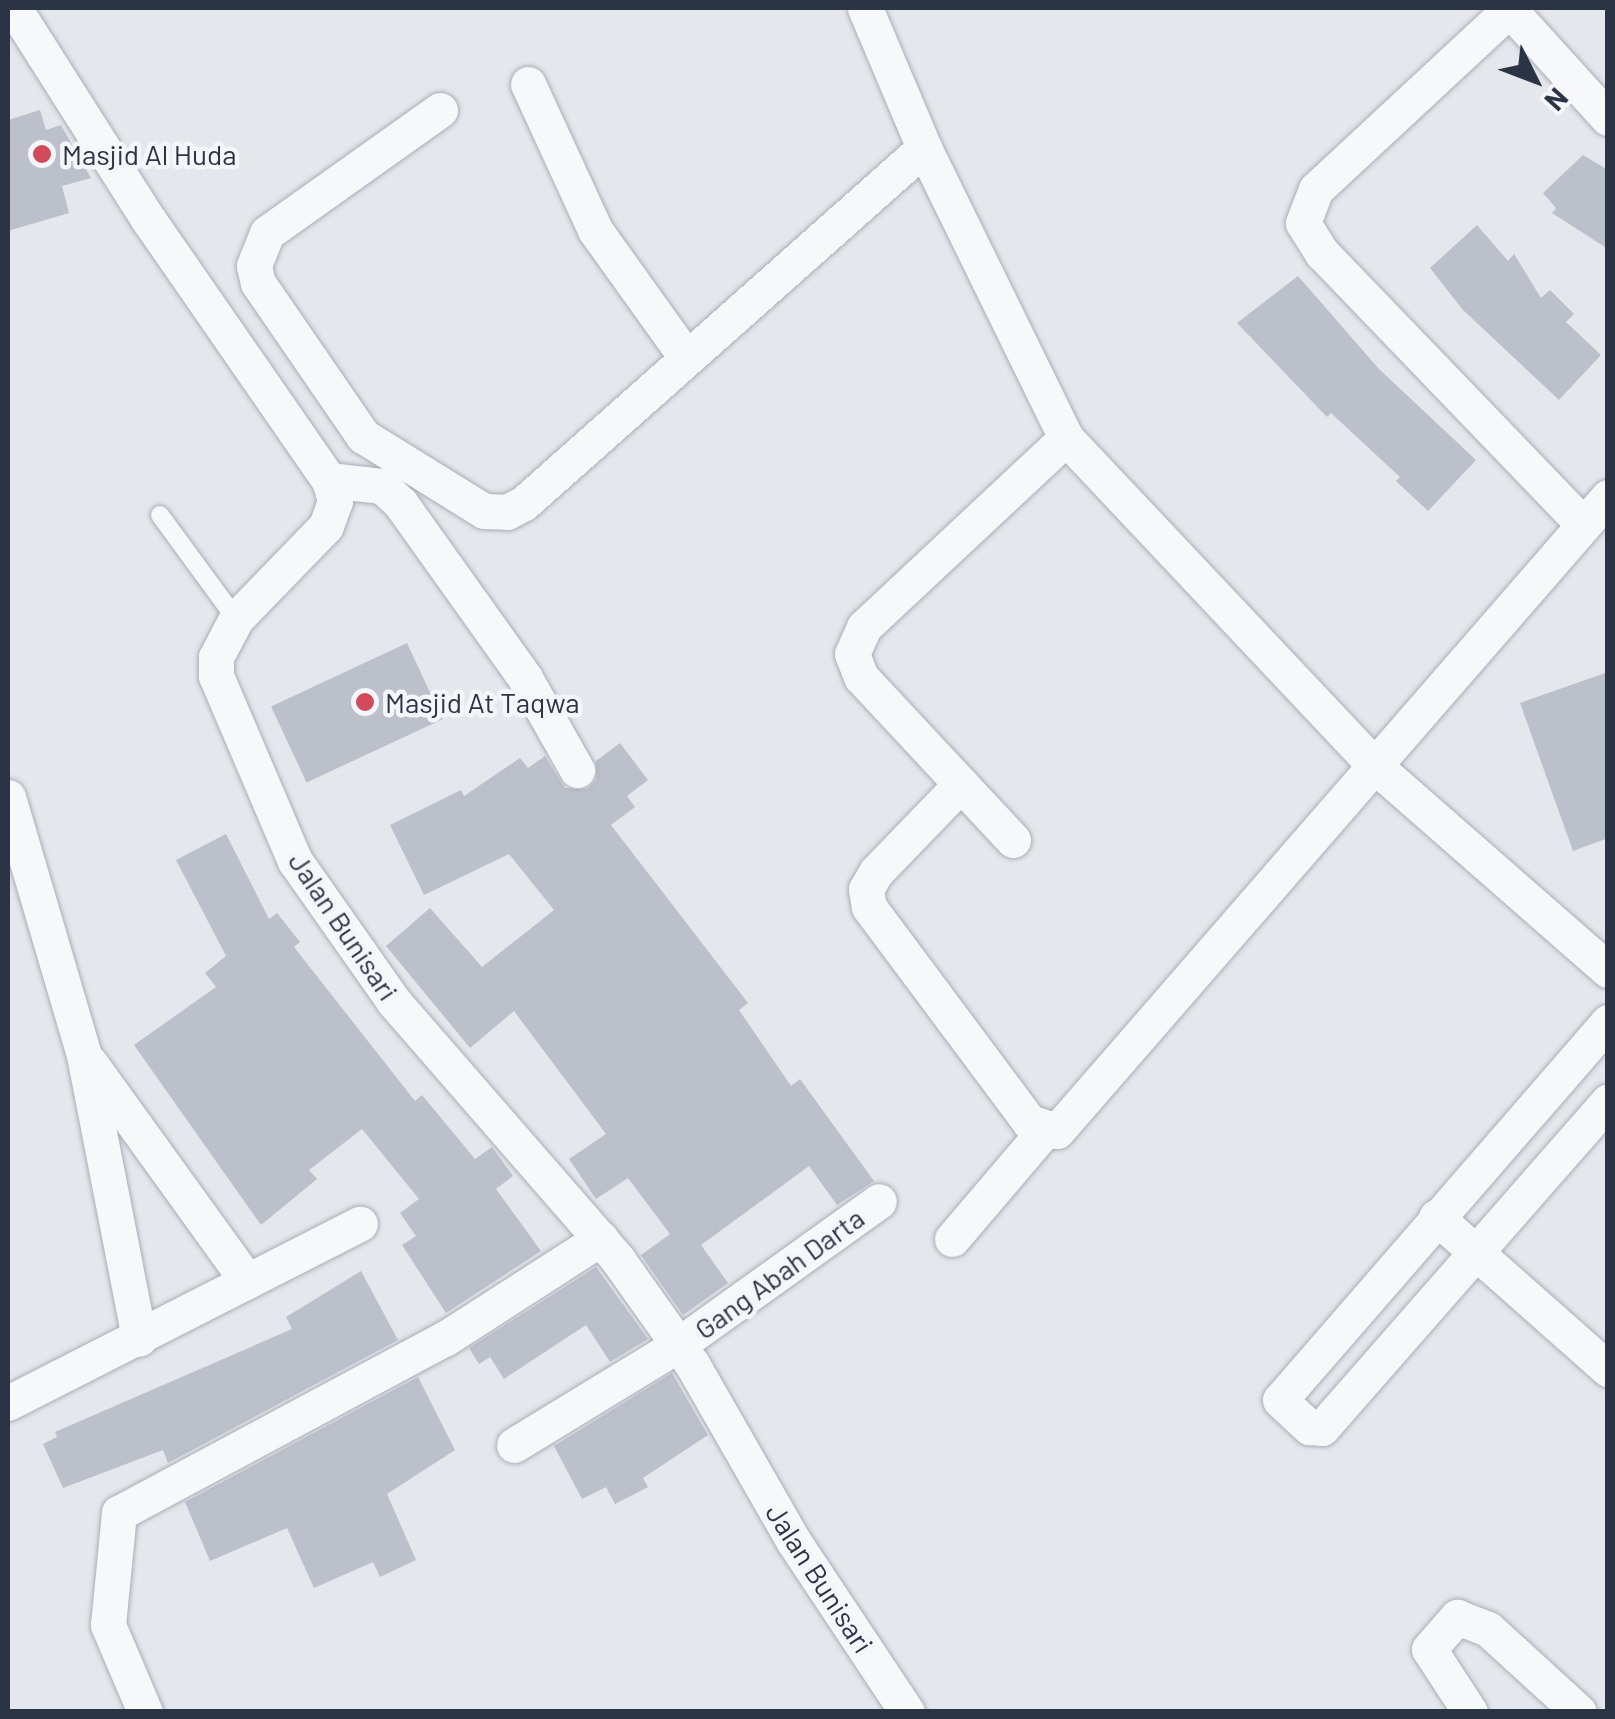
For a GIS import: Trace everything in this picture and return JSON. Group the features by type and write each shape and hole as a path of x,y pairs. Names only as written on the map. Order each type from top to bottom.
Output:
{"street":[{"path":"14,8 148,219 328,480 382,486 401,504 525,678 577,770"},
{"path":"865,8 924,148 1066,438 1374,766 1608,970"},
{"path":"1583,524 1322,253 1303,222 1316,189 1510,8 1608,118"},
{"path":"528,84 595,230 686,357"},
{"path":"440,110 268,233 256,249 258,283 363,436 484,511 506,512 924,148"},
{"path":"1013,840 861,677 852,654 856,642 1066,438"},
{"name":"Jalan Bunisari","path":"328,480 334,502 326,526 236,618 216,657 216,676 295,861 394,1002 601,1238 678,1344 794,1542 907,1712"},
{"path":"952,1239 1044,1131 1070,1124 1608,497"},
{"path":"961,784 876,872 866,890 869,907 1029,1122 1044,1131"},
{"path":"8,797 84,1055 138,1340"},
{"path":"1608,1022 1280,1394 1296,1416 1322,1428 1608,1101"},
{"path":"84,1055 248,1281"},
{"name":"Gang Abah Darta","path":"514,1445 678,1344 879,1201"},
{"path":"1436,1217 1608,1370"},
{"path":"8,1403 360,1224"},
{"path":"146,1712 116,1655 108,1625 120,1514 324,1408 601,1238"},
{"path":"1470,1712 1429,1649 1457,1617 1488,1630 1579,1712"}],"lane":[{"path":"160,514 236,618"}],"building":[{"name":"Masjid Al Huda","path":"40,110 46,130 61,125 91,178 62,186 69,213 8,231 8,120"},
{"path":"1583,155 1608,170 1608,249 1552,213 1556,208 1543,193"},
{"path":"1477,225 1508,261 1514,254 1541,298 1550,290 1574,314 1566,322 1601,355 1559,400 1463,310 1430,268"},
{"path":"1298,276 1379,369 1476,460 1428,511 1396,481 1400,477 1331,413 1327,417 1237,323"},
{"name":"Masjid At Taqwa","path":"407,643 442,719 307,783 271,706"},
{"path":"1608,672 1608,838 1573,851 1520,703"},
{"path":"620,743 648,780 627,796 635,807 611,825 748,1003 739,1010 791,1086 800,1079 874,1181 837,1205 809,1166 701,1245 728,1283 683,1315 641,1255 670,1234 628,1178 596,1199 569,1159 606,1134 514,1011 470,1048 386,946 430,908 482,967 554,910 509,854 424,895 390,825 461,790 464,796 520,758 528,768 545,756 565,788 587,789 596,780 596,761"},
{"path":"226,834 269,919 277,913 300,942 294,947 415,1101 422,1095 475,1159 492,1147 513,1176 496,1189 541,1251 446,1313 402,1245 416,1236 400,1213 419,1199 362,1129 309,1170 317,1179 261,1225 134,1045 216,987 205,973 226,956 176,860"},
{"path":"596,1267 648,1339 610,1362 586,1325 504,1379 490,1357 479,1364 469,1348"},
{"path":"361,1271 398,1340 168,1463 163,1450 63,1488 43,1444 57,1437 55,1432 292,1329 286,1317"},
{"path":"672,1373 708,1435 643,1478 648,1487 615,1504 606,1487 582,1499 554,1446"},
{"path":"418,1377 455,1450 387,1494 416,1560 380,1577 373,1562 314,1588 287,1528 210,1561 185,1502"}],"place":[{"name":"Masjid Al Huda","path":"42,154"},
{"name":"Masjid At Taqwa","path":"365,702"}]}
